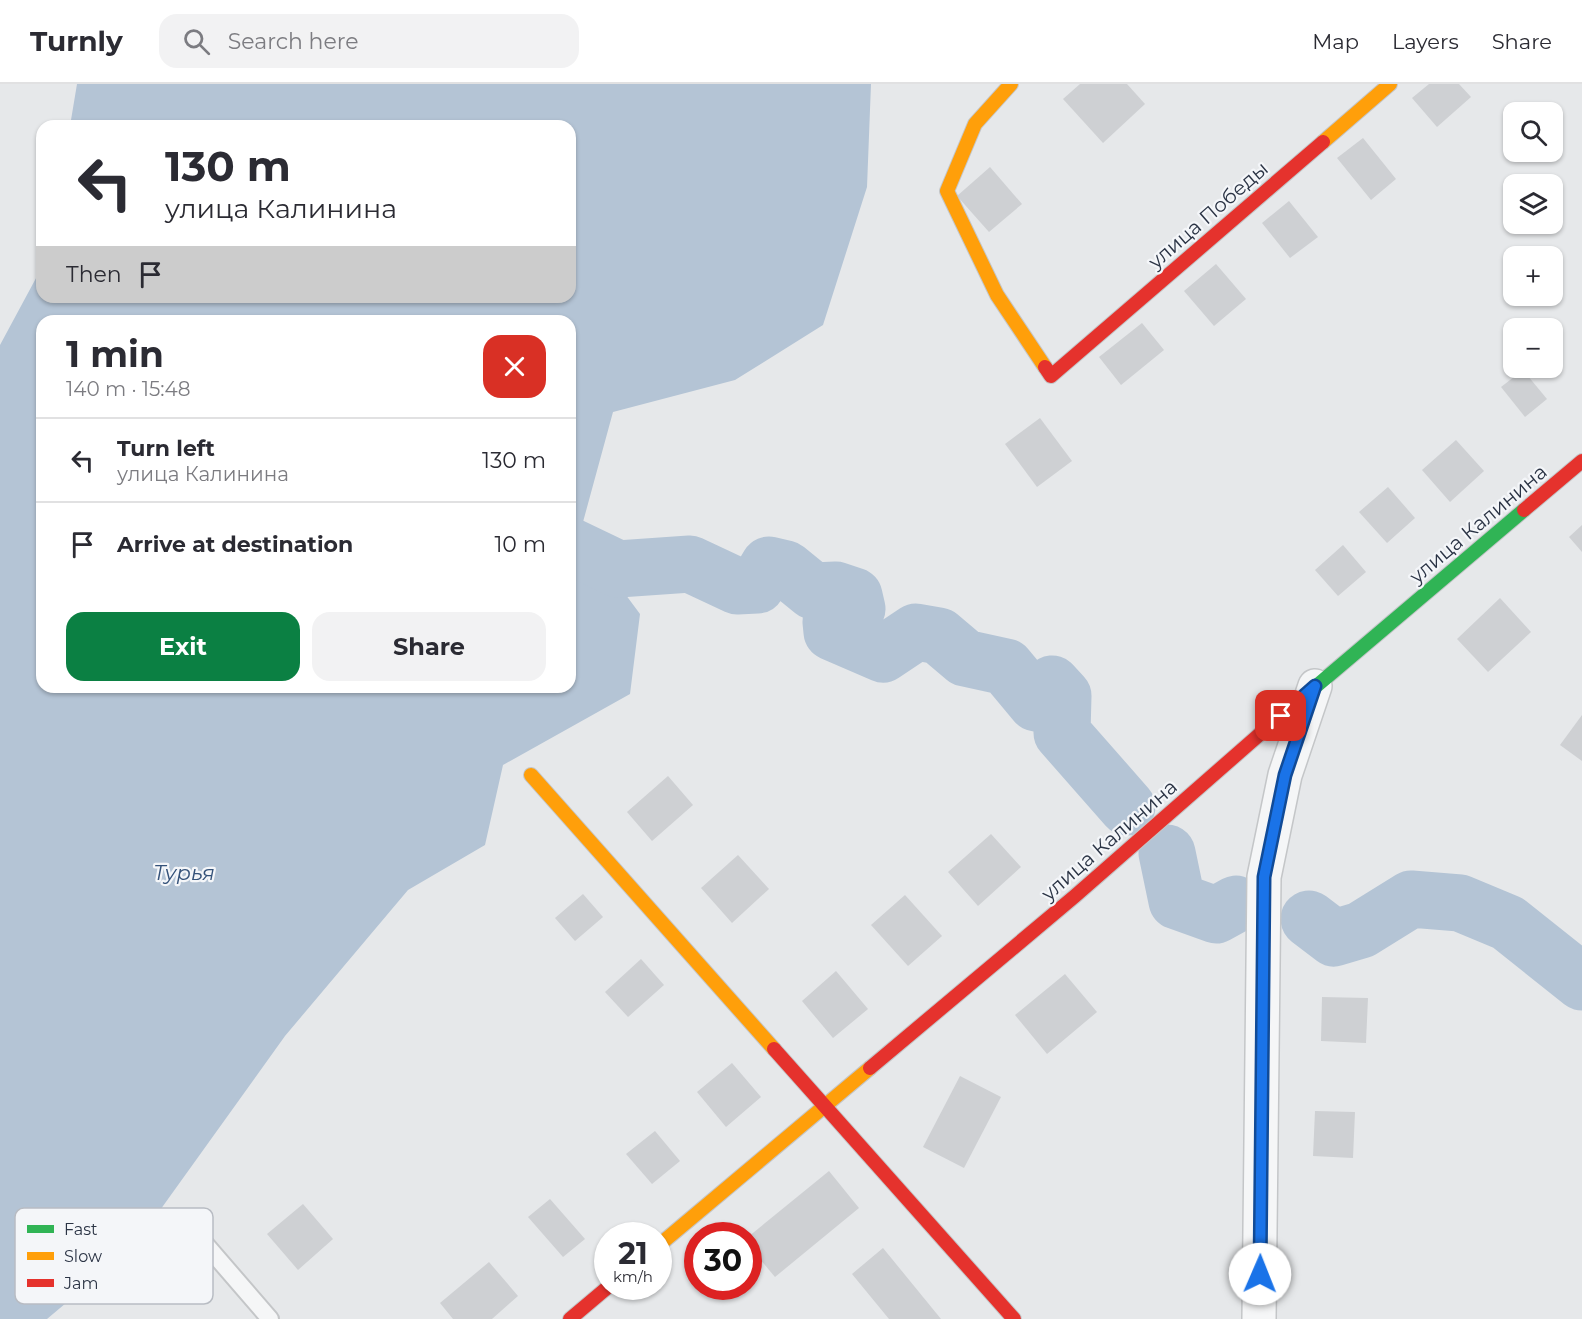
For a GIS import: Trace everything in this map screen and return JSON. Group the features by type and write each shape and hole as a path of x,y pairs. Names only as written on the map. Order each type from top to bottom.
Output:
{"street":[{"name":"улица Победы","path":"1011,84 975,124 947,191 997,295 1051,375 1390,84"},
{"name":"улица Калинина","path":"672,1234 1075,896 1315,686 1582,461"},
{"path":"1259,1319 1264,877 1285,775 1315,686"},
{"path":"531,775 1014,1319"},
{"path":"570,1319 594,1299"}],"lane":[{"path":"213,1253 270,1319"}],"water":[{"name":"Турья","path":"77,84 871,84 867,187 823,325 735,380 613,412 580,533 640,614 630,694 503,765 485,845 408,890 285,1036 162,1208 15,1208 15,1304 65,1304 47,1319 0,1319 0,345 36,278 36,303 576,303 576,120 71,120"}],"building":[{"path":"1080,84 1127,84 1145,104 1103,143 1063,99"},
{"path":"1429,84 1459,84 1471,97 1437,127 1412,98"},
{"path":"1363,138 1396,179 1371,200 1337,158"},
{"path":"990,167 1022,204 989,232 957,196"},
{"path":"1289,201 1318,237 1290,258 1262,223"},
{"path":"1216,264 1246,299 1214,326 1184,291"},
{"path":"1142,323 1164,350 1121,385 1099,357"},
{"path":"1513,378 1530,378 1547,399 1525,417 1501,387"},
{"path":"1040,418 1072,461 1037,487 1005,444"},
{"path":"1456,440 1484,471 1450,502 1422,470"},
{"path":"1388,487 1415,518 1387,543 1359,512"},
{"path":"1582,525 1582,552 1569,537"},
{"path":"1343,545 1366,572 1338,596 1315,570"},
{"path":"1500,598 1531,632 1488,672 1457,639"},
{"path":"1582,715 1582,761 1560,745"},
{"path":"668,776 693,805 652,841 627,812"},
{"path":"991,834 1021,867 978,906 948,872"},
{"path":"738,855 769,889 732,923 701,888"},
{"path":"583,894 603,917 575,941 555,918"},
{"path":"905,895 942,936 908,966 871,925"},
{"path":"641,959 664,985 628,1017 605,992"},
{"path":"836,971 868,1009 833,1038 802,1001"},
{"path":"1065,974 1097,1012 1047,1054 1015,1015"},
{"path":"1322,997 1368,998 1366,1043 1321,1041"},
{"path":"732,1063 761,1097 726,1127 697,1092"},
{"path":"960,1076 1001,1097 964,1168 923,1147"},
{"path":"1315,1111 1355,1112 1353,1158 1313,1156"},
{"path":"655,1131 680,1161 652,1184 626,1154"},
{"path":"829,1171 859,1208 775,1277 762,1262 762,1226"},
{"path":"550,1199 585,1239 563,1257 528,1217"},
{"path":"303,1204 333,1239 298,1270 267,1234"},
{"path":"883,1248 941,1319 889,1319 852,1274"},
{"path":"489,1262 518,1296 492,1319 453,1319 440,1303"}],"waterway":[{"path":"576,549 618,569 690,564 737,586 757,585 769,565 786,569 813,591 836,590 854,596 857,609 831,622 832,632 883,654 916,632 939,636 965,658 1006,667 1036,703 1052,684 1063,696 1062,733 1127,807"},
{"path":"1167,853 1177,901 1216,915 1236,904"},
{"path":"1309,919 1334,938 1361,930 1411,899 1460,903 1508,923 1582,982"}],"traffic: fast":[{"path":"1268,727 1524,510"}],"traffic: slow":[{"path":"1011,84 975,124 947,191 997,295 1045,367"},
{"path":"1323,142 1390,84"},
{"path":"531,775 774,1049"},
{"path":"672,1234 870,1068"}],"traffic: jam":[{"path":"1045,367 1051,376 1323,142"},
{"path":"1524,510 1582,461"},
{"path":"870,1068 1075,896 1268,727"},
{"path":"774,1049 1014,1319"},
{"path":"570,1319 594,1299"}],"route":[{"path":"1260,1274 1264,877 1285,775 1315,686 1281,716"}]}
